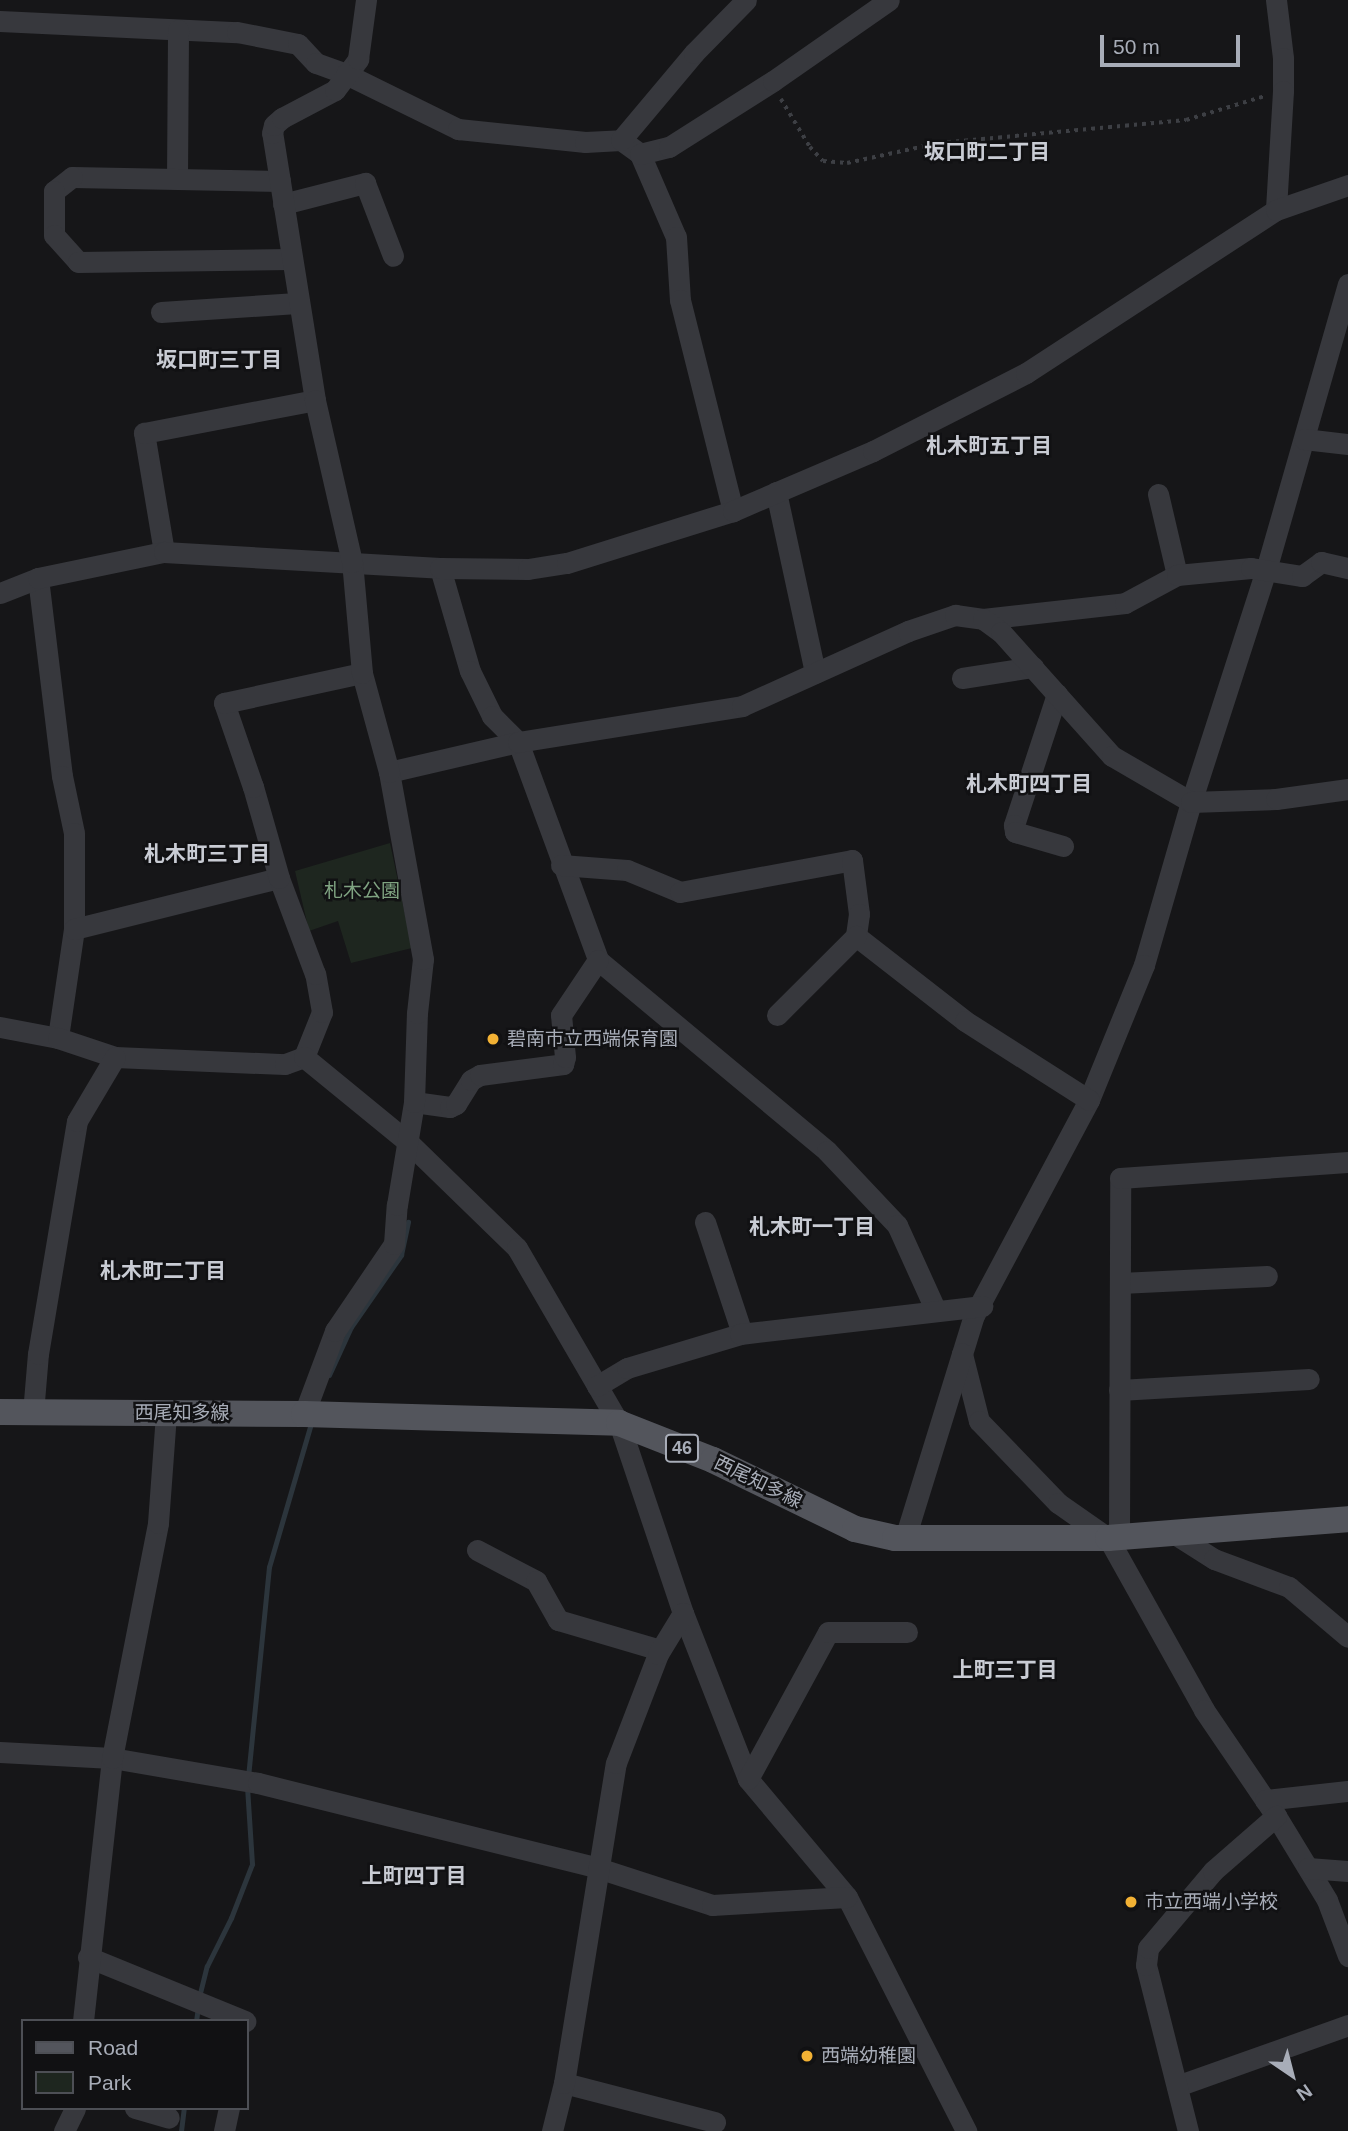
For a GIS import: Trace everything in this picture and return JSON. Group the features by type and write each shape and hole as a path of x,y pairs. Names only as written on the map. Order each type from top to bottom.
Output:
{"main road":[{"name":"西尾知多線","path":"0,1412 304,1414 619,1423 713,1460 855,1529 905,1538 1113,1537 1348,1519"}],"street":[{"path":"304,1414 335,1331 394,1244 397,1206 414,1102 417,1013 423,959 389,772 362,673 352,562 315,400 297,303 272,133 274,125 335,90 358,59 366,0"},
{"path":"621,140 694,53 746,0"},
{"path":"640,154 668,147 773,81 889,0"},
{"path":"1276,0 1283,58 1276,210"},
{"path":"0,20 237,32 298,44 316,63 346,74 457,129 585,142 621,140 640,154 677,237 680,300 733,511"},
{"path":"177,178 178,30"},
{"path":"280,181 72,177 54,191 54,235 78,262 290,259"},
{"path":"283,204 365,183 393,256"},
{"path":"0,593 38,578 164,552 440,568 528,569 567,563 733,511 873,451 1026,373 1276,210 1348,185"},
{"path":"905,1538 974,1315 982,1306 1089,1100 1144,965 1191,802 1304,439 1343,329 1348,284"},
{"path":"160,312 297,303"},
{"path":"164,552 144,433 315,400"},
{"path":"1304,439 1348,444"},
{"path":"776,492 815,673"},
{"path":"1158,494 1177,575"},
{"path":"389,772 518,741 743,706 908,631 955,615 983,619 1125,603 1177,575 1251,568 1301,576 1321,562 1348,568"},
{"path":"440,568 470,671 492,716 518,741 561,865 598,960 827,1151 897,1225 936,1311"},
{"path":"38,578 62,776 74,833 74,929 58,1038"},
{"path":"983,619 1002,632 1112,756 1191,802 1276,799 1348,789"},
{"path":"962,678 1033,667"},
{"path":"0,1027 58,1038 115,1057 285,1064 304,1057 322,1012 315,974 279,878 253,787 224,703 362,673"},
{"path":"1058,694 1014,825 1015,832 1063,846"},
{"path":"561,865 628,870 680,892 852,860 859,914 856,936 777,1015"},
{"path":"74,929 279,878"},
{"path":"856,936 965,1021 1089,1100"},
{"path":"414,1102 450,1107 456,1104 471,1080 480,1075 563,1065 565,1057 561,1015 598,960"},
{"path":"33,1413 38,1354 77,1121 115,1057"},
{"path":"304,1057 408,1142 517,1248 619,1423 683,1613 748,1779 847,1896 966,2131"},
{"path":"1348,1162 1119,1178 1119,1390 1113,1537 1204,1710 1270,1808 1327,1900 1348,1956"},
{"path":"705,1222 742,1333"},
{"path":"1120,1283 1267,1276"},
{"path":"597,1386 627,1368 742,1333 982,1306"},
{"path":"962,1354 979,1421 1058,1503 1113,1537"},
{"path":"1119,1390 1309,1379"},
{"path":"83,2019 112,1758 158,1523 166,1413"},
{"path":"1173,1533 1214,1559 1289,1587 1348,1637"},
{"path":"477,1550 537,1581 558,1620 660,1650"},
{"path":"552,2131 564,2083 616,1763 660,1650 683,1613"},
{"path":"748,1779 828,1632 907,1632"},
{"path":"0,1752 112,1758 258,1783 598,1868 712,1905 847,1896"},
{"path":"1188,2131 1146,1965 1149,1948 1270,1808 1348,1791"},
{"path":"1308,1868 1348,1871"},
{"path":"89,1956 241,2019"},
{"path":"1177,2086 1348,2025"},
{"path":"564,2083 715,2122"},
{"path":"64,2131 74,2110"},
{"path":"142,2110 169,2118"},
{"path":"224,2131 229,2110"}],"path":[{"path":"773,81 788,114 810,147 823,161 847,163 939,143 1186,120 1283,91"}],"green space":[{"name":"札木公園","path":"390,843 412,948 351,963 338,921 309,931 295,871"}],"waterway":[{"path":"329,1375 351,1327 401,1255 408,1222"},
{"path":"248,1777 269,1567 311,1423"},
{"path":"199,1997 207,1966 231,1918 252,1864 247,1787"},
{"path":"196,2019 198,2007"},
{"path":"181,2131 184,2110"}],"place":[{"name":"碧南市立西端保育園","path":"493,1039"},
{"name":"市立西端小学校","path":"1131,1902"},
{"name":"西端幼稚園","path":"807,2056"}],"district":[{"name":"坂口町二丁目","path":"987,152"},
{"name":"坂口町三丁目","path":"219,360"},
{"name":"札木町五丁目","path":"989,446"},
{"name":"札木町四丁目","path":"1029,784"},
{"name":"札木町三丁目","path":"207,854"},
{"name":"札木町一丁目","path":"812,1227"},
{"name":"札木町二丁目","path":"163,1271"},
{"name":"上町三丁目","path":"1005,1670"},
{"name":"上町四丁目","path":"414,1876"}]}
